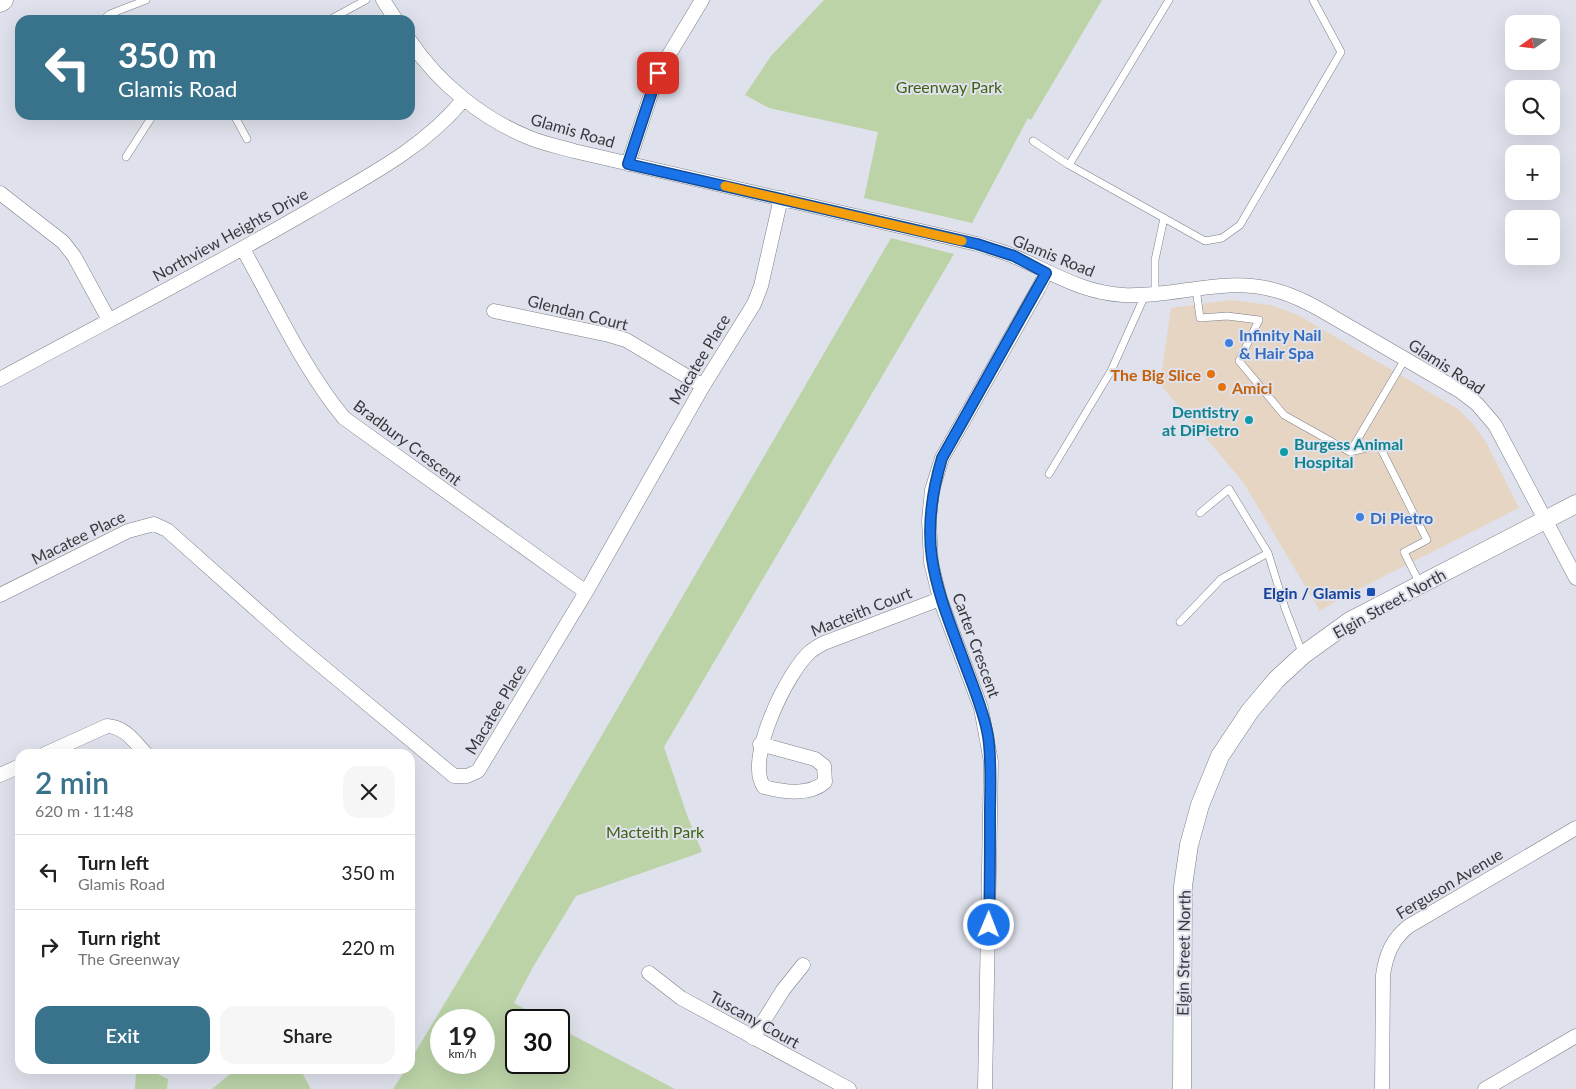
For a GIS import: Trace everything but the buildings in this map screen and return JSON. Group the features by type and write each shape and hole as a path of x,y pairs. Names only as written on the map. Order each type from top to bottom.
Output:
{"street":[{"path":"383,0 393,15"},
{"path":"628,164 658,73 702,0"},
{"name":"Glamis Road","path":"415,47 436,73 463,100 495,121 531,138 628,164 977,244 1014,256 1046,273 1082,288 1102,292 1150,294 1222,285 1274,290 1304,301 1460,391 1477,404 1498,431 1545,520"},
{"name":"Northview Heights Drive","path":"0,379 244,249 378,170 414,146 450,116 463,100"},
{"path":"0,193 63,242 74,256 109,320"},
{"name":"Macatee Place","path":"0,595 128,531 154,524 167,530 293,642 454,776 467,776 478,771 586,592 703,386 754,304 761,286 781,198"},
{"name":"Bradbury Crescent","path":"244,249 310,370 329,401 344,418 586,592"},
{"name":"Carter Crescent","path":"985,1089 991,762 981,708 940,599 931,562 929,520 932,490 942,458 1046,273"},
{"name":"Glendan Court","path":"494,311 626,340 703,386"},
{"name":"Elgin Street North","path":"1182,1089 1183,886 1189,846 1198,813 1220,756 1250,711 1276,680 1303,655 1350,621 1576,504"},
{"path":"1545,520 1576,578"},
{"name":"Macteith Court","path":"760,744 815,759 824,766 825,782 811,792 764,787 759,781 757,771 760,744 769,720 785,690 810,651 824,643 940,599"},
{"path":"55,749 107,726 117,726 128,734 142,749"},
{"path":"0,775 15,768"},
{"name":"Ferguson Avenue","path":"1382,1089 1382,975 1386,957 1393,942 1409,926 1576,828"},
{"path":"753,1038 783,990 803,965"},
{"name":"Tuscany Court","path":"649,973 681,998 849,1089"},
{"path":"1485,1089 1576,1036"}],"lane":[{"path":"109,15 146,0"},
{"path":"339,15 366,0"},
{"path":"1069,165 1169,0"},
{"path":"1033,142 1069,165 1205,241 1222,238 1240,225 1341,52 1313,0"},
{"path":"126,158 150,120"},
{"path":"236,120 246,139"},
{"path":"1049,474 1111,371 1150,294 1164,218"},
{"path":"1196,287 1200,318 1227,316 1259,320 1239,362 1284,415 1350,452 1379,445 1396,475 1427,540 1404,552 1421,585"},
{"path":"1350,452 1405,359"},
{"path":"1200,513 1229,489 1268,553 1285,608 1303,655"},
{"path":"1180,622 1221,579 1268,553"}],"shaded area":[{"path":"1231,300 1271,305 1298,315 1458,409 1472,423 1486,442 1519,508 1347,595 1320,611 1243,482 1160,384 1171,308"}],"green space":[{"name":"Greenway Park","path":"824,0 1102,0 1031,120 1028,118 972,223 864,198 878,132 769,108 745,95 771,56"},
{"name":"Macteith Park","path":"891,238 954,254 664,747 687,815 702,852 576,896 533,967 514,1003 525,1009 505,1009 505,1074 570,1074 570,1034 675,1089 393,1089 403,1074 415,1074 415,1053 430,1028 430,1074 495,1074 495,1009 441,1009"},
{"path":"136,1074 158,1074 168,1079 167,1089 135,1089"},
{"path":"230,1074 303,1074 311,1089 212,1089"}],"slow traffic":[{"path":"725,186 962,241"}],"place":[{"name":"Infinity Nail & Hair Spa","path":"1229,343"},
{"name":"The Big Slice","path":"1211,374"},
{"name":"Amici","path":"1222,387"},
{"name":"Dentistry at DiPietro","path":"1249,420"},
{"name":"Burgess Animal Hospital","path":"1284,452"},
{"name":"Di Pietro","path":"1360,517"},
{"name":"Elgin / Glamis","path":"1371,592"}],"route":[{"path":"658,73 633,144 628,164 977,244 1014,256 1046,273 942,458 932,490 929,520 931,562 940,599 981,708 988,734 991,762 989,925"}]}
